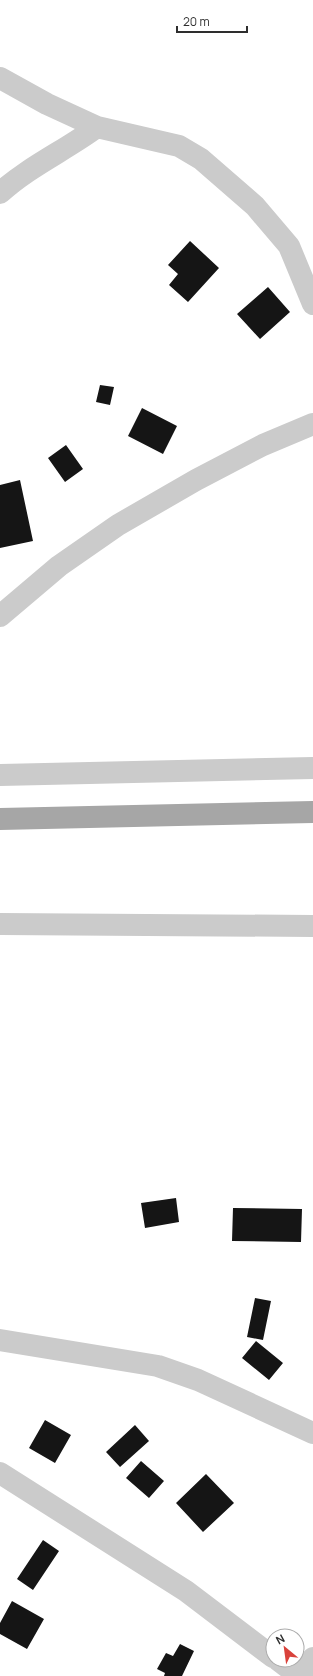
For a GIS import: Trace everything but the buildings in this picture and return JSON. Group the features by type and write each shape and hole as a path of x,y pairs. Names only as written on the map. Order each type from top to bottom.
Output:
{"main road":[{"path":"0,820 313,812"}],"street":[{"path":"0,78 47,104 97,127 179,146 201,159 255,206 289,246 313,304"},
{"path":"0,193 10,184 97,127"},
{"path":"0,616 59,566 118,525 196,480 263,446 313,424"},
{"path":"0,775 313,768"},
{"path":"0,924 313,926"},
{"path":"0,1340 158,1366 198,1380 313,1433"},
{"path":"0,1473 186,1591 265,1650"},
{"path":"288,1668 299,1676 313,1658"}]}
